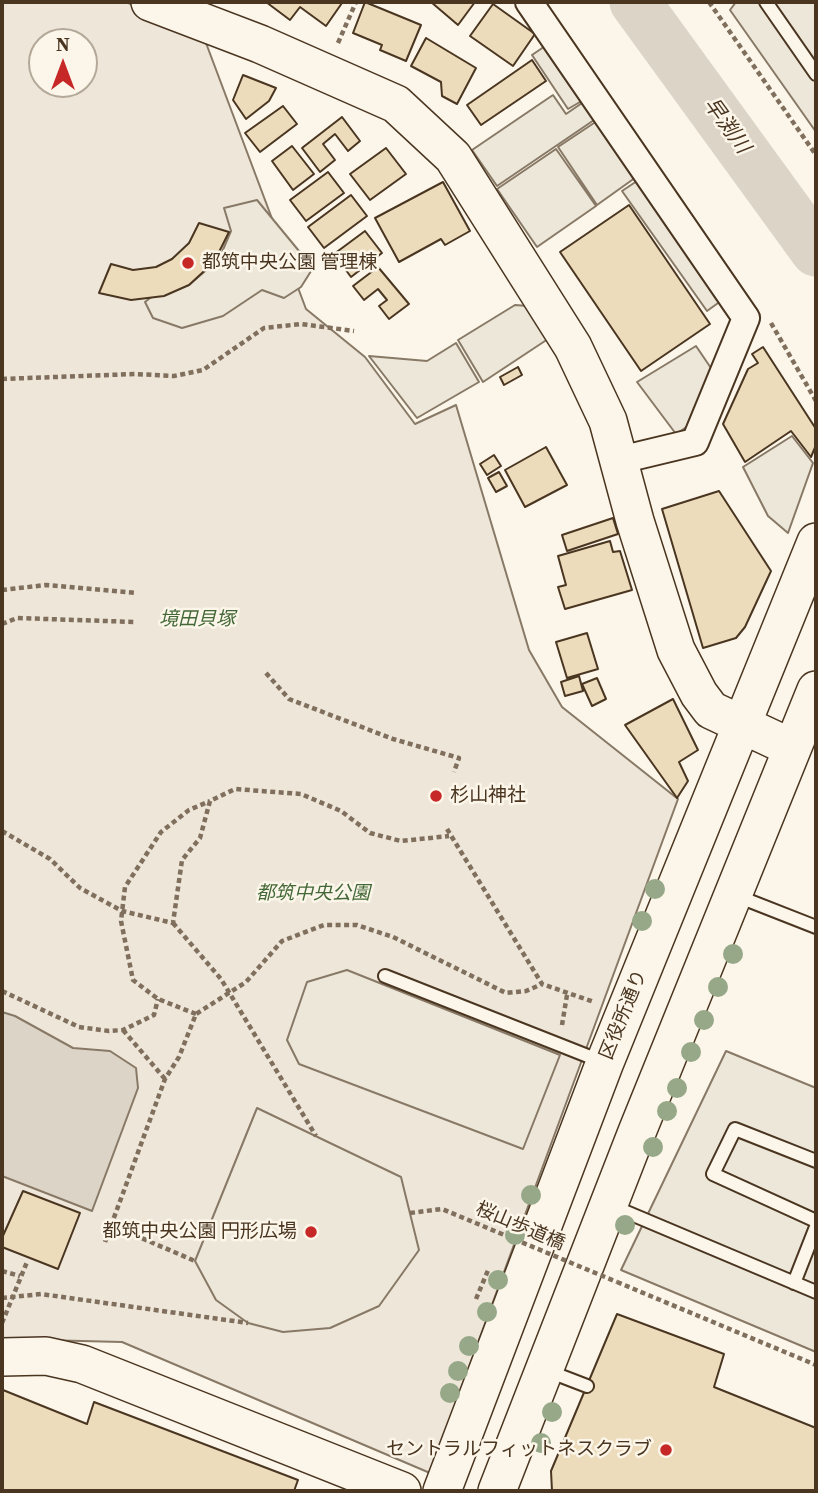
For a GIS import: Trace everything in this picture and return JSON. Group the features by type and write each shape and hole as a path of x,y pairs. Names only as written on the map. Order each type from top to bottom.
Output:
{"street":[{"path":"151,2 396,104 453,157 573,347 608,421 635,521 676,650 711,710 792,748"},
{"path":"529,2 746,318 695,442 620,460"},
{"name":"区役所通り","path":"442,1491 605,1062 816,542"},
{"path":"497,1491 608,1205 816,691"},
{"path":"2,1357 46,1356 82,1364 402,1491"}],"lane":[{"path":"766,2 816,74"},
{"path":"733,894 816,927"},
{"path":"385,976 605,1062"},
{"path":"816,1161 735,1129 713,1174 816,1221"},
{"path":"608,1205 816,1292"},
{"path":"794,1283 816,1227"},
{"path":"545,1369 587,1386"}],"path":[{"path":"326,73 356,2"},
{"path":"709,2 816,155"},
{"path":"2,379 135,374 174,376 203,370 264,328 301,324 354,331"},
{"path":"2,590 46,585 137,593"},
{"path":"2,624 17,618 135,622"},
{"path":"267,673 289,699 393,739 438,749 460,758 454,772"},
{"path":"196,1014 158,999 133,980 124,951 122,911 125,887 161,832 189,810 234,789 301,794 341,811 370,833 401,841 449,836"},
{"path":"173,923 182,860 200,838 210,801"},
{"path":"447,829 542,984 567,995 598,1003"},
{"path":"2,831 50,859 80,888 122,911 173,923 221,979 316,1136"},
{"path":"105,1242 165,1079 179,1057 196,1014 246,982 282,941 324,925 357,925 393,937 506,993 526,991 542,984"},
{"path":"2,991 79,1027 123,1030 154,1015 158,999"},
{"path":"559,1044 567,995"},
{"path":"123,1030 165,1079"},
{"name":"桜山歩道橋","path":"410,1213 442,1209 816,1365"},
{"path":"111,1225 195,1261"},
{"path":"2,1323 27,1262"},
{"path":"2,1271 20,1276"},
{"path":"2,1298 41,1294 248,1324"}],"green space":[{"name":"都筑中央公園","path":"2,2 126,2 203,35 306,309 365,357 415,424 456,405 529,650 562,707 678,799 430,1473 122,1342 2,1339"}],"shaded area":[{"path":"736,2 816,2 816,132 730,10"},
{"path":"548,44 585,99 568,109 532,55"},
{"path":"553,95 566,114 585,101 597,118 497,186 472,150"},
{"path":"600,119 639,175 597,205 558,147"},
{"path":"556,149 596,206 537,247 497,189"},
{"path":"640,179 725,298 707,311 622,191"},
{"path":"257,200 313,268 301,287 284,298 262,290 223,316 182,328 153,318 145,302 159,291 189,285 219,259 231,231 224,208"},
{"path":"515,305 528,306 548,339 483,382 458,340"},
{"path":"456,343 479,382 417,418 369,356 427,361"},
{"path":"696,346 713,371 691,424 676,434 637,382"},
{"path":"792,436 813,463 788,533 768,516 743,467"},
{"path":"347,970 560,1055 523,1149 299,1064 287,1040 307,982"},
{"path":"2,1012 15,1016 73,1048 110,1051 136,1068 138,1088 92,1211 2,1176"},
{"path":"726,1051 816,1088 816,1352 621,1270"},
{"name":"都筑中央公園 円形広場","path":"257,1108 401,1177 419,1250 379,1306 330,1328 283,1332 248,1323 216,1300 195,1261"}],"building":[{"path":"266,2 342,3 326,26 300,7 290,20"},
{"path":"365,2 421,25 406,61 380,50 382,45 353,33"},
{"path":"431,2 475,2 458,25"},
{"path":"493,4 535,34 513,66 470,36"},
{"path":"426,38 476,68 457,104 442,96 441,82 411,66"},
{"path":"532,60 546,81 481,125 467,105"},
{"path":"243,75 276,88 269,101 246,119 233,100"},
{"path":"283,106 297,124 260,152 245,133"},
{"path":"342,117 360,141 348,151 335,134 323,144 335,160 320,172 302,148"},
{"path":"292,146 314,174 293,190 272,161"},
{"path":"386,148 406,174 370,200 350,174"},
{"path":"328,172 344,193 306,221 290,200"},
{"path":"443,182 470,231 445,245 441,239 399,262 375,218"},
{"path":"351,195 367,216 324,248 308,227"},
{"path":"629,205 710,324 641,371 560,252"},
{"name":"都筑中央公園 管理棟","path":"199,223 229,232 214,262 189,285 164,296 131,300 99,293 111,264 133,270 156,267 172,259 189,243"},
{"path":"365,231 382,253 351,277 334,254"},
{"path":"378,267 409,304 389,319 379,306 387,300 378,289 364,300 353,286"},
{"path":"763,347 816,429 816,445 811,457 791,431 745,462 723,424 748,369 758,363 752,354"},
{"path":"518,367 522,375 504,385 500,377"},
{"path":"546,447 567,485 525,507 505,470"},
{"path":"494,455 501,466 487,475 480,464"},
{"path":"499,472 507,486 496,492 488,478"},
{"path":"719,491 771,571 745,627 736,638 703,648 662,509"},
{"path":"613,518 618,534 567,551 562,535"},
{"path":"610,541 613,552 620,551 632,590 565,609 558,587 566,585 558,556"},
{"path":"587,633 598,669 567,678 556,642"},
{"path":"579,676 583,691 565,696 561,682"},
{"path":"597,678 606,699 592,706 582,684"},
{"path":"673,699 698,750 679,762 688,781 677,798 625,725"},
{"path":"23,1191 80,1213 58,1269 2,1247 2,1238"},
{"path":"617,1314 724,1354 714,1387 816,1428 816,1491 552,1491 551,1471"},
{"path":"3,1390 87,1424 94,1402 298,1480 294,1491 2,1491"}],"waterway":[{"name":"早渕川","path":"635,2 816,251"}],"place":[{"name":"都筑中央公園 管理棟","path":"188,263"},
{"name":"杉山神社","path":"436,796"},
{"name":"都筑中央公園 円形広場","path":"311,1232"},
{"name":"セントラルフィットネスクラブ","path":"666,1450"}],"park label":[{"name":"境田貝塚","path":"197,620"}]}
